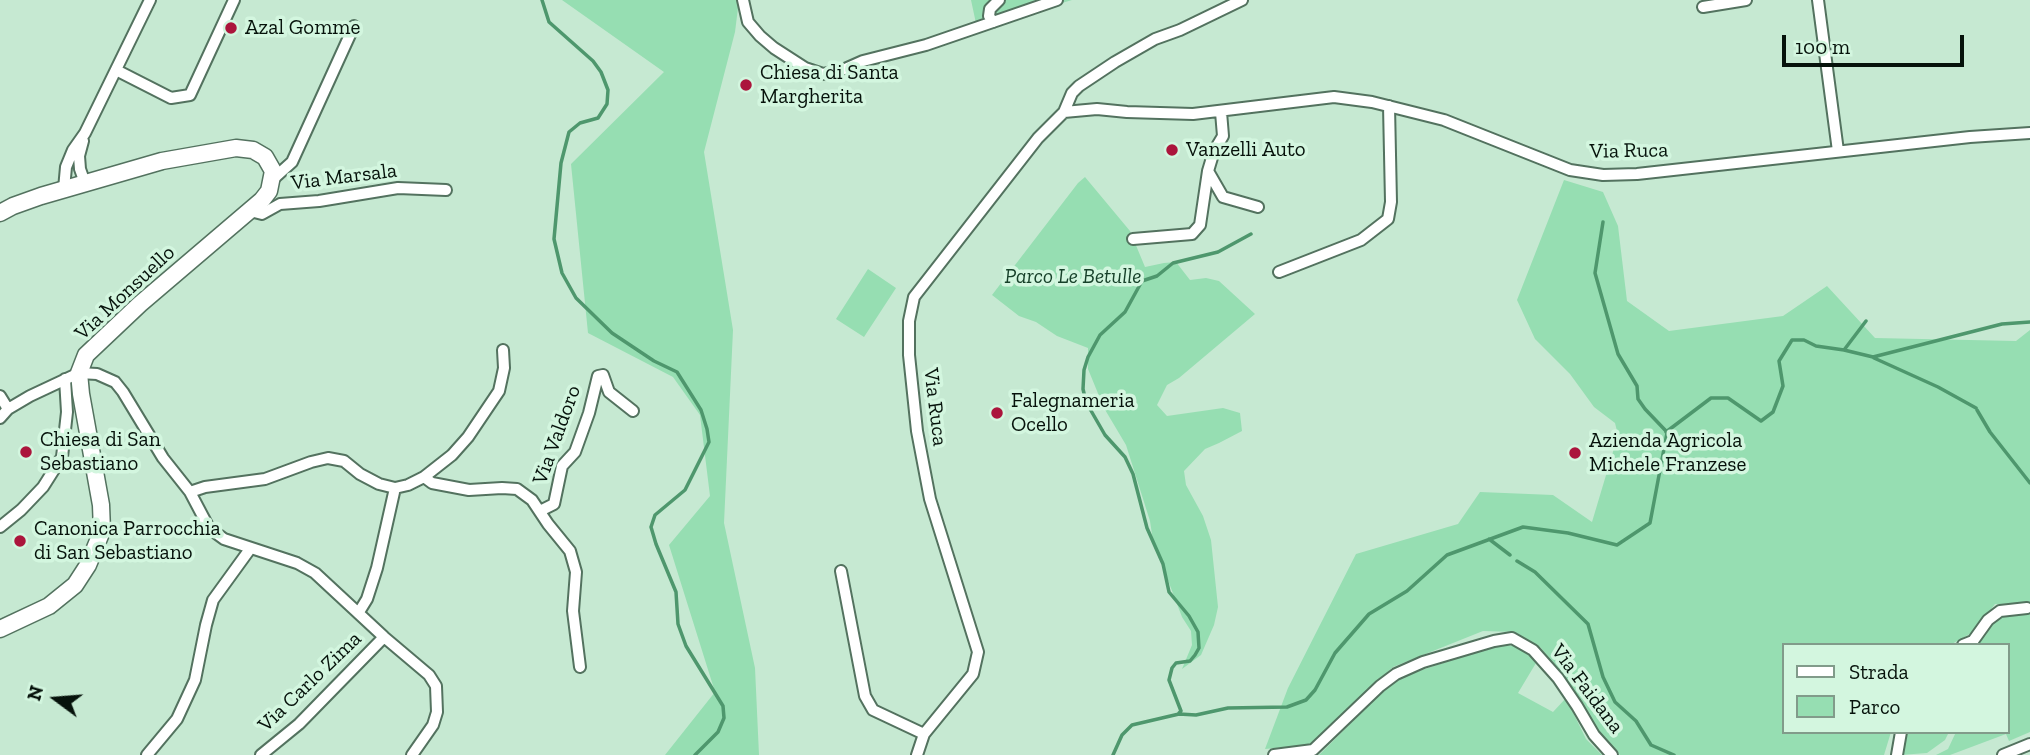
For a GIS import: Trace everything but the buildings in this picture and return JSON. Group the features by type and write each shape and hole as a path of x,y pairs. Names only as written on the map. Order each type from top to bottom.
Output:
{"main road":[{"path":"0,213 13,205 162,161 236,148 253,150 264,157 273,171 272,180"},
{"name":"Via Monsuello","path":"0,629 49,606 75,585 88,565 102,531 102,505 81,394 72,376 86,355 140,304 262,200 269,191 272,180"}],"street":[{"path":"64,189 66,167 73,149 85,133 150,0"},
{"path":"116,70 171,98 190,95 234,0"},
{"path":"743,0 748,22 760,36 805,68 824,74 926,45 1057,0"},
{"path":"993,22 989,16 990,9 999,0"},
{"name":"Via Ruca","path":"917,755 924,734 973,674 978,652 930,499 917,431 909,355 909,321 914,297 1038,138 1063,112 1072,93 1079,86 1155,39 1242,0"},
{"path":"1703,7 1746,0"},
{"path":"1818,0 1838,151"},
{"name":"Via Monsuello","path":"272,180 292,162 354,26"},
{"name":"Via Ruca","path":"1063,112 1097,109 1167,113 1221,112 1334,97 1389,106 1444,120 1570,170 1602,175 1650,173 1970,137 2030,133"},
{"path":"1279,272 1361,240 1388,219 1391,202 1389,106"},
{"path":"1133,239 1192,234 1200,225 1213,151 1223,136 1221,112"},
{"path":"85,133 79,156 85,183"},
{"path":"1208,171 1223,197 1258,207"},
{"name":"Via Marsala","path":"250,211 262,214 280,204 318,201 398,188 446,190"},
{"path":"190,492 205,487 265,479 328,458 344,461 379,484 395,488 408,485 425,477 452,455 468,437 499,391 504,368 503,350"},
{"path":"0,396 3,415 72,376 97,374 115,382 163,458 190,492 209,527 224,540 297,563 315,573 429,675 436,686 437,712 433,725 412,755"},
{"name":"Via Valdoro","path":"540,511 554,504 562,466 575,452 589,413 598,376 603,375 609,392 633,411"},
{"path":"0,527 43,487 62,457 72,376"},
{"name":"Via Valdoro","path":"425,477 432,483 469,490 517,489 532,500 570,551 576,572 573,611 580,667"},
{"path":"359,612 367,599 377,568 395,488"},
{"path":"147,755 177,719 195,680 214,600 250,549"},
{"path":"841,571 865,696 873,710 924,734"},
{"path":"1968,643 1973,641 1988,620 2000,611 2027,608"},
{"name":"Via Carlo Zima","path":"261,755 299,724 384,637"},
{"name":"Via Faidana","path":"1274,755 1313,750 1396,674 1423,662 1512,638 1533,650 1550,668 1594,735 1612,755"},
{"path":"1897,755 1901,734"},
{"path":"2003,755 2030,744"}],"green space":[{"path":"562,0 739,0 735,32 704,152 733,330 724,523 755,668 759,755 665,755 715,692 669,545 710,496 700,415 673,377 588,333 571,164 664,72"},
{"path":"971,0 1072,0 977,28"},
{"name":"Parco Le Betulle","path":"1085,177 1130,231 1145,267 1176,262 1190,280 1206,278 1219,281 1255,314 1167,385 1157,405 1167,416 1223,408 1240,413 1242,431 1205,449 1184,471 1186,485 1203,516 1211,540 1218,607 1214,625 1201,655 1182,669 1192,645 1191,631 1182,617 1153,541 1150,521 1126,445 1104,408 1088,369 1088,348 1057,336 1036,322 1019,316 992,295"},
{"path":"1564,180 1603,192 1618,226 1627,301 1669,331 1783,316 1827,286 1875,338 2016,341 2030,330 2030,604 1995,604 1975,631 1954,643 1782,643 1782,734 1890,734 1884,755 1620,755 1603,738 1541,648 1515,632 1483,631 1393,667 1309,745 1265,749 1288,688 1356,554 1458,524 1480,492 1553,495 1592,522 1618,435 1615,423 1594,407 1570,374 1535,339 1517,300"},
{"path":"868,269 896,288 864,337 836,319"},
{"path":"2030,611 2030,732 2009,741 2006,734 2009,734 2009,643 1975,643 1986,635 1991,621 2000,615"},
{"path":"1504,645 1521,647 1536,663 1518,693 1553,712 1566,698 1586,739 1602,755 1319,755 1383,691 1401,677"},
{"path":"1905,734 1948,734 1945,740 1927,753 1900,755"},
{"path":"1955,734 2006,734 1950,755 1936,755 1948,749"}],"waterway":[{"path":"542,0 549,22 593,61 608,90 607,104 598,118 580,123 569,132 561,163 554,239 562,273 576,298 612,333 654,361 677,372 701,410 707,429 709,442 685,490 655,515 651,527 676,592 678,624 686,646 723,706 724,718 718,732 695,755"},
{"path":"1603,222 1595,273 1618,354 1637,386 1638,399 1666,431"},
{"path":"1179,713 1181,711 1169,680 1176,663 1190,661 1195,655 1199,648 1198,632 1189,616 1169,592 1163,564 1147,528 1133,474 1125,457 1105,435 1086,402 1083,389 1084,370 1100,335 1125,312 1142,281 1157,276 1173,263 1218,252 1251,234"},
{"path":"1844,350 1866,321"},
{"path":"1113,755 1122,735 1132,725 1179,714 1196,715 1228,708 1287,707 1306,700 1315,690 1335,653 1369,614 1407,591 1447,555 1523,527 1568,533 1617,545 1650,523 1666,432 1711,398 1728,398 1761,421 1773,412 1783,386 1779,361 1792,340 1804,340 1816,346 1873,357 2002,324 2030,322"},
{"path":"1874,358 1938,387 1976,408"},
{"path":"1977,410 1990,432 2030,483"},
{"path":"1489,539 1510,555"},
{"path":"1517,561 1535,572 1588,624 1603,677 1615,702 1636,721 1651,745 1674,755"}],"place":[{"name":"Azal Gomme","path":"231,28"},
{"name":"Chiesa di Santa Margherita","path":"746,85"},
{"name":"Vanzelli Auto","path":"1172,150"},
{"name":"Falegnameria Ocello","path":"997,413"},
{"name":"Chiesa di San Sebastiano","path":"26,452"},
{"name":"Azienda Agricola Michele Franzese","path":"1575,453"},
{"name":"Canonica Parrocchia di San Sebastiano","path":"20,541"}]}
